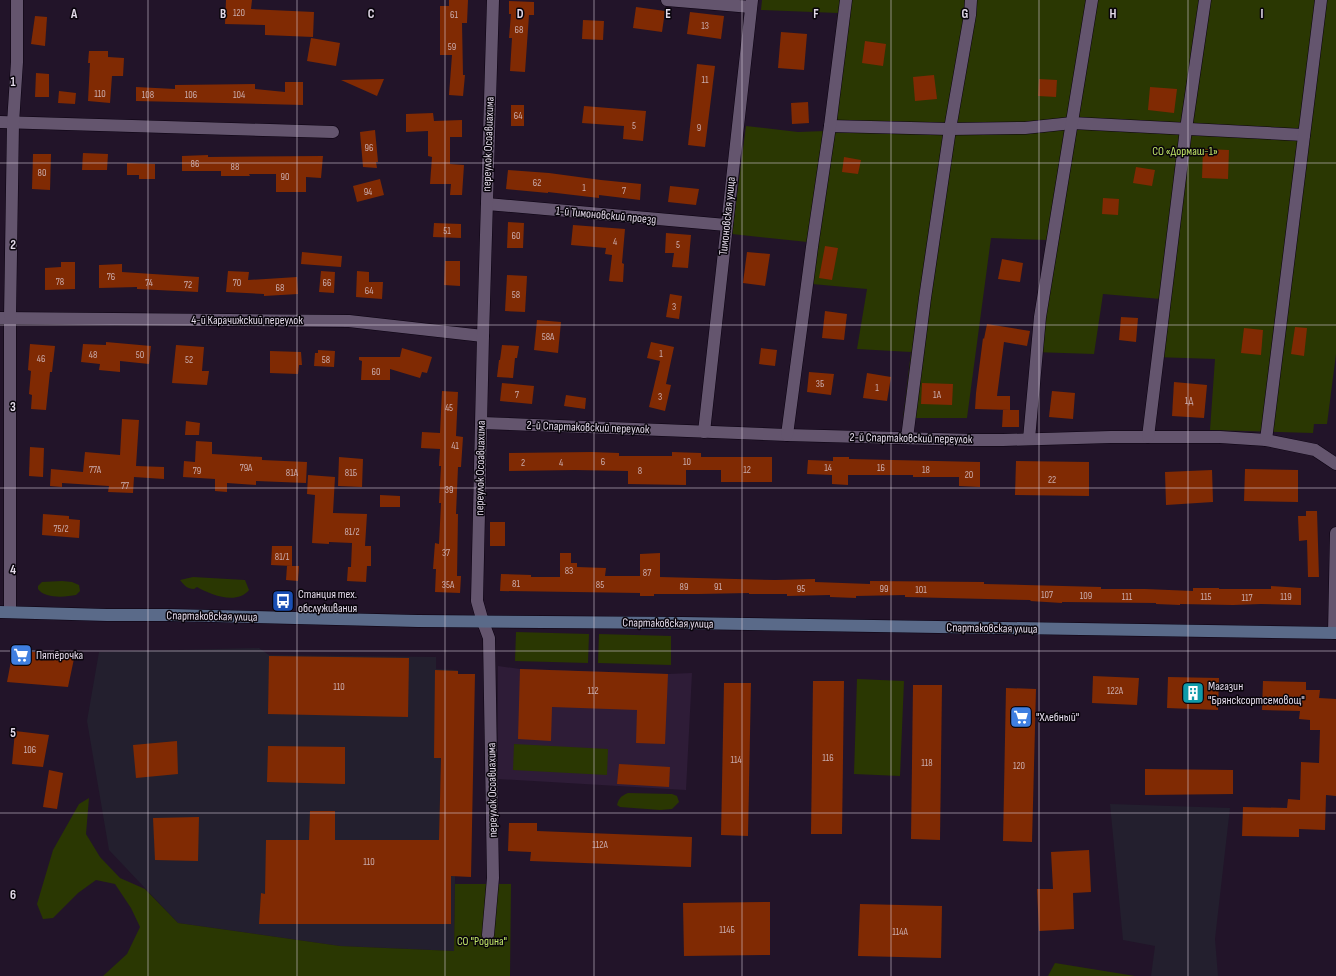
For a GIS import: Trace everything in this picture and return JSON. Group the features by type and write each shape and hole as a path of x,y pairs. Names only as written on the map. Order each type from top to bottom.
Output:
{"street":[{"path":"5,612 5,318 17,62 17,0"},
{"name":"переулок Осоавиахима","path":"488,934 493,878 490,654 489,638 477,601 486,204 493,0"},
{"path":"667,0 751,3"},
{"path":"787,435 846,0"},
{"path":"907,438 925,298 950,129 970,15 971,0"},
{"path":"1029,439 1040,317 1092,0"},
{"path":"1148,437 1186,129 1205,0"},
{"path":"1266,440 1321,0"},
{"name":"Тимоновская улица","path":"704,432 751,3"},
{"path":"0,122 333,132"},
{"path":"830,126 950,129 1025,128 1072,123 1304,136"},
{"name":"1-й Тимоновский проезд","path":"486,204 726,225"},
{"name":"4-й Карачижский переулок","path":"5,318 348,321 483,336"},
{"name":"2-й Спартаковский переулок","path":"482,423 787,435 907,438 1029,439 1220,437 1266,440 1315,450 1336,464"},
{"path":"1335,633 1336,533"},
{"name":"Спартаковская улица","path":"5,612 483,622 682,623 1335,633"}],"shaded area":[{"path":"259,648 269,655 436,657 436,669 458,670 454,951 340,946 178,923 109,850 87,721 99,652"},
{"path":"498,666 520,669 668,674 692,673 686,790 498,779"},
{"path":"1110,804 1230,808 1215,939 1218,976 1151,976 1155,946 1123,940"}],"green space":[{"name":"СО «Дормаш-1»","path":"762,0 1336,0 1336,354 1327,424 1314,424 1313,433 1210,430 1215,359 1154,357 1161,299 1103,294 1094,354 1033,352 1048,240 991,238 967,418 903,418 911,352 857,349 867,289 812,284 817,243 732,234 746,126 798,132 825,131 838,13 761,10"},
{"path":"193,577 245,580 249,590 244,595 238,597 224,597 209,593 197,587 194,589 189,588 180,580"},
{"path":"42,582 72,582 79,585 80,591 76,595 50,596 38,589 38,586"},
{"path":"516,632 589,634 588,663 515,661"},
{"path":"599,634 671,636 671,665 598,663"},
{"path":"857,679 904,681 900,776 854,774"},
{"path":"514,744 608,749 607,775 513,770"},
{"path":"628,793 672,794 677,796 679,802 672,809 660,810 620,807 617,805 621,798"},
{"name":"СО \"Родина\"","path":"89,798 86,834 100,857 120,878 145,889 178,923 340,946 454,951 455,884 511,884 510,976 103,976 127,954 140,927 131,908 115,884 96,880 78,893 53,918 43,919 37,904 53,850 79,804"},
{"path":"1055,963 1135,976 1048,976"}],"building":[{"path":"226,0 252,0 251,9 314,12 313,37 265,35 265,25 225,24"},
{"path":"449,0 468,0 467,23 462,23 463,75 465,75 463,96 449,95 452,55 440,55 440,6 449,6"},
{"path":"509,1 534,2 534,15 529,15 525,72 510,71 512,38 509,38 511,14 509,14"},
{"path":"636,7 665,11 662,32 633,28"},
{"path":"690,12 724,16 721,39 687,34"},
{"path":"35,16 47,17 45,46 31,44"},
{"path":"583,20 604,21 603,40 582,39"},
{"path":"781,32 807,34 804,70 778,68"},
{"path":"311,38 340,43 336,66 307,61"},
{"path":"865,41 886,44 883,66 862,63"},
{"path":"89,51 108,51 108,57 124,58 123,76 112,76 110,103 88,101 90,63 88,63"},
{"path":"697,64 715,66 705,147 688,145"},
{"path":"36,73 49,74 49,97 35,97"},
{"path":"934,75 937,99 915,101 913,77"},
{"path":"384,79 377,96 341,80"},
{"path":"1039,79 1057,80 1056,97 1038,96"},
{"path":"285,82 303,82 303,105 136,101 136,87 175,89 175,85 255,84 255,89 285,92"},
{"path":"1150,87 1177,89 1174,113 1148,110"},
{"path":"59,91 76,93 75,104 58,103"},
{"path":"808,102 809,123 792,124 791,103"},
{"path":"511,105 524,105 524,126 511,126"},
{"path":"584,106 646,111 643,141 623,139 624,126 582,123"},
{"path":"433,113 434,121 462,120 462,137 450,137 450,164 464,165 462,195 450,195 451,184 430,184 432,157 428,156 428,131 406,132 406,114"},
{"path":"375,130 378,162 376,162 377,168 363,167 360,132"},
{"path":"1203,149 1229,150 1228,179 1202,178"},
{"path":"83,153 108,154 107,170 82,170"},
{"path":"33,154 51,154 50,190 32,189"},
{"path":"208,155 208,157 323,156 321,178 306,177 306,192 276,192 276,174 221,176 221,171 182,171 182,156"},
{"path":"844,157 861,160 858,174 842,172"},
{"path":"127,163 155,164 155,179 139,179 139,175 127,175"},
{"path":"1136,167 1155,170 1152,186 1133,183"},
{"path":"508,170 549,173 641,184 640,200 599,195 599,198 506,189"},
{"path":"380,179 384,195 357,202 353,186"},
{"path":"670,186 699,189 696,205 668,202"},
{"path":"1103,198 1119,199 1118,215 1102,214"},
{"path":"508,222 524,223 523,248 507,248"},
{"path":"434,223 461,224 461,238 433,237"},
{"path":"573,225 625,229 622,263 624,264 623,282 609,281 612,255 605,254 606,248 571,245"},
{"path":"666,233 691,235 688,268 672,267 674,253 665,253"},
{"path":"825,246 838,248 832,280 819,278"},
{"path":"302,252 342,256 341,267 301,264"},
{"path":"747,252 770,254 765,286 743,283"},
{"path":"1002,259 1023,263 1020,282 998,279"},
{"path":"445,261 460,261 460,286 444,285"},
{"path":"61,262 75,262 75,289 45,290 45,268 61,267"},
{"path":"122,264 122,272 199,277 198,292 137,289 137,287 99,288 99,265"},
{"path":"228,271 249,272 248,280 297,277 298,294 264,296 264,294 226,292"},
{"path":"321,271 335,272 334,293 319,292"},
{"path":"357,271 369,272 369,282 383,282 382,299 356,297"},
{"path":"507,275 527,276 525,312 505,311"},
{"path":"670,294 682,296 679,319 666,317"},
{"path":"825,311 847,314 844,340 822,338"},
{"path":"1121,317 1138,318 1136,342 1119,340"},
{"path":"537,320 561,322 558,353 534,350"},
{"path":"987,324 1030,331 1027,346 1004,342 997,396 1010,396 1010,410 975,409 983,338 984,339"},
{"path":"1295,327 1307,328 1304,356 1291,354"},
{"path":"1244,328 1263,330 1261,355 1241,353"},
{"path":"106,342 151,346 149,364 120,361 120,372 99,370 100,364 81,362 83,344 106,345"},
{"path":"651,342 674,347 666,384 671,385 665,411 649,407 660,361 647,358"},
{"path":"30,344 55,346 52,372 50,372 46,410 31,409 32,395 29,394 31,371 28,370"},
{"path":"176,345 204,347 202,371 209,371 207,385 172,383"},
{"path":"502,345 519,346 517,358 515,358 513,378 497,377"},
{"path":"402,348 432,357 427,373 422,372 420,378 390,369 390,380 361,380 362,361 359,360 359,357 400,357"},
{"path":"761,348 777,350 775,366 759,364"},
{"path":"318,350 335,351 334,367 314,366 315,353 318,353"},
{"path":"270,351 301,352 302,365 299,365 298,374 270,373"},
{"path":"809,372 834,374 831,395 807,392"},
{"path":"867,373 891,377 887,401 863,398"},
{"path":"1174,382 1207,385 1204,418 1172,416"},
{"path":"502,383 534,386 532,404 500,401"},
{"path":"922,383 953,384 952,405 921,404"},
{"path":"442,391 458,392 456,436 463,437 461,467 458,467 456,514 458,514 457,576 461,576 460,593 435,592 436,569 433,569 435,543 439,544 441,503 439,503 441,466 439,466 440,449 421,448 422,432 440,433"},
{"path":"1052,391 1075,393 1073,419 1049,417"},
{"path":"566,395 586,398 585,409 564,406"},
{"path":"1003,410 1019,410 1019,427 1002,427"},
{"path":"122,419 139,420 136,466 164,467 164,479 134,477 133,493 108,492 109,486 62,483 62,487 50,486 51,469 83,472 85,452 120,455"},
{"path":"186,421 200,423 199,435 185,435"},
{"path":"196,441 212,442 212,454 262,457 262,460 307,462 306,483 256,481 256,485 227,483 227,492 215,491 215,479 183,477 184,461 195,462"},
{"path":"30,447 44,448 43,477 29,476"},
{"path":"672,452 701,453 701,457 772,457 772,482 721,482 721,470 686,470 686,485 628,484 628,471 509,471 509,453 619,453 619,456 672,456"},
{"path":"339,457 363,459 362,487 338,486"},
{"path":"833,457 849,457 849,459 980,462 980,487 959,486 959,477 848,475 848,485 832,484 832,475 807,474 808,460 833,461"},
{"path":"1016,461 1089,462 1089,496 1015,495"},
{"path":"1245,469 1298,470 1298,502 1244,501"},
{"path":"1212,470 1213,502 1166,505 1165,472"},
{"path":"308,475 335,477 333,513 367,514 365,546 371,546 371,566 367,566 366,582 347,581 348,567 351,567 352,543 312,543 315,495 307,494"},
{"path":"380,495 400,496 400,507 380,507"},
{"path":"1306,511 1317,511 1319,577 1308,577 1307,540 1299,541 1298,516 1306,516"},
{"path":"43,514 69,516 69,519 80,520 79,538 42,535"},
{"path":"490,522 505,522 505,546 490,546"},
{"path":"272,546 292,546 292,566 271,565"},
{"path":"560,553 571,553 571,563 577,563 577,567 606,568 605,576 640,576 640,554 660,553 660,577 775,580 815,579 815,582 870,584 870,581 984,582 984,584 1193,591 1193,588 1271,589 1271,586 1301,588 1301,605 1062,603 1030,601 1031,600 905,597 905,595 856,596 856,598 830,597 830,595 787,596 787,594 749,593 654,594 654,596 640,596 640,593 500,591 501,574 531,575 531,577 560,577"},
{"path":"287,566 299,566 298,581 286,580"},
{"path":"13,651 75,654 68,687 7,682"},
{"path":"269,656 409,658 408,717 268,714"},
{"path":"520,669 668,674 665,744 636,743 637,710 552,707 551,741 518,739"},
{"path":"435,670 458,671 458,674 475,674 471,877 451,876 451,924 259,924 261,893 265,894 266,840 309,840 310,811 335,811 335,840 439,840 441,758 434,758"},
{"path":"1093,676 1139,678 1137,705 1092,703"},
{"name":"Магазин \"Брянсксортсемовощ\"","path":"1168,677 1219,678 1218,710 1167,708"},
{"path":"813,681 844,681 842,834 811,834"},
{"path":"1263,681 1306,682 1306,690 1320,690 1319,698 1336,699 1336,796 1326,795 1325,830 1299,829 1299,837 1242,836 1243,807 1287,808 1288,799 1300,800 1301,762 1319,763 1320,730 1310,730 1310,720 1299,719 1300,711 1262,710"},
{"path":"724,683 751,683 748,836 721,835"},
{"path":"913,685 942,685 940,840 911,839"},
{"path":"1006,688 1036,689 1032,842 1003,841"},
{"path":"15,731 49,735 43,767 12,764"},
{"path":"177,741 178,774 136,778 133,745"},
{"path":"268,746 345,747 345,784 267,782"},
{"path":"619,764 670,767 669,787 617,784"},
{"path":"1145,769 1233,770 1233,794 1145,795"},
{"path":"49,770 63,773 57,809 43,807"},
{"path":"199,817 198,861 155,860 153,818"},
{"path":"509,823 537,823 537,831 692,837 691,867 530,861 531,852 508,851"},
{"path":"1089,850 1091,892 1073,893 1074,929 1039,931 1037,889 1053,889 1051,852"},
{"path":"770,902 770,955 684,956 683,903"},
{"path":"860,904 942,906 941,958 858,956"}],"place":[{"name":"Станция тех. обслуживания","path":"283,601"},
{"name":"Пятёрочка","path":"21,655"},
{"name":"Магазин \"Брянсксортсемовощ\"","path":"1193,693"},
{"name":"\"Хлебный\"","path":"1021,717"}]}
